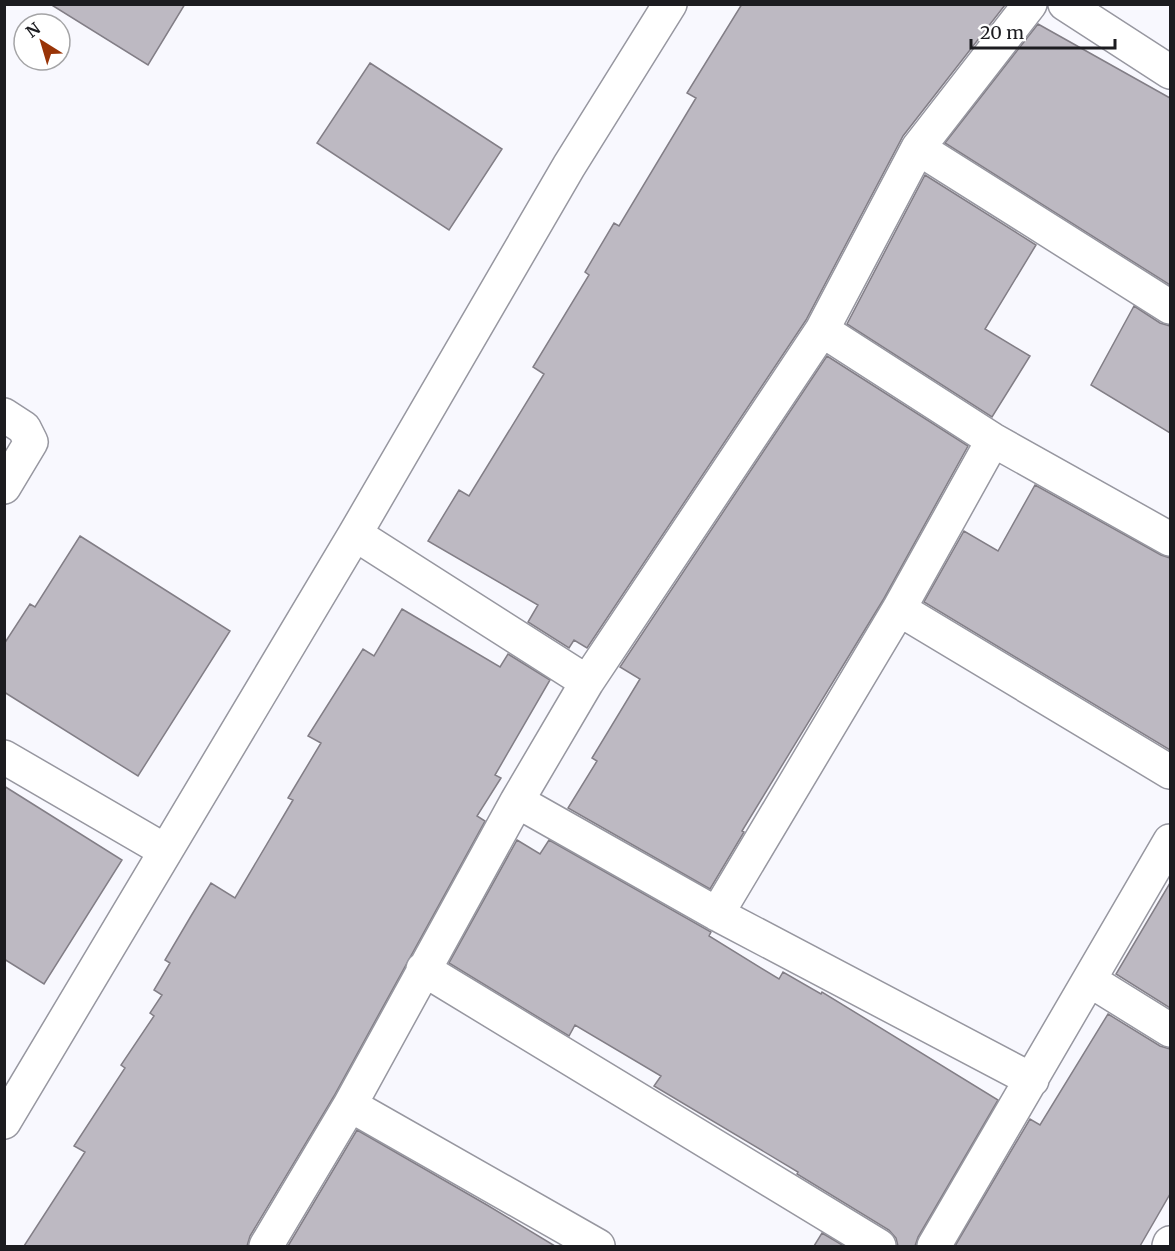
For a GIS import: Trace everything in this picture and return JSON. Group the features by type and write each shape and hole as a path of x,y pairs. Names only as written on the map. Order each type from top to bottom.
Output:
{"street":[{"path":"4,1122 164,850 355,534 569,166 670,4"},
{"path":"266,1246 350,1105 517,801 587,682 822,330 918,148 1030,4"},
{"path":"1065,4 1170,72"},
{"path":"918,148 1170,307"},
{"path":"822,330 993,440 1170,539"},
{"path":"4,415 24,428 31,442 4,487"},
{"path":"717,914 899,609 993,440"},
{"path":"355,534 587,682"},
{"path":"899,609 1170,772"},
{"path":"4,757 164,850"},
{"path":"517,801 717,914 1032,1080"},
{"path":"934,1246 1091,981 1170,841"},
{"path":"423,969 879,1246"},
{"path":"1091,981 1170,1030"},
{"path":"350,1105 598,1246"}],"building":[{"path":"50,4 185,4 148,65 72,18 72,12 63,12"},
{"path":"742,4 1005,5 903,136 806,320 587,648 574,640 569,648 528,622 538,605 428,541 459,490 469,496 544,374 533,367 589,275 585,272 614,223 619,226 696,98 687,93"},
{"path":"1038,24 1170,98 1170,285 945,143"},
{"path":"370,63 502,149 449,230 317,143"},
{"path":"925,175 1036,245 985,329 1030,356 992,417 847,324"},
{"path":"1134,306 1160,323 1170,326 1170,433 1091,385"},
{"path":"827,356 968,446 883,600 742,831 744,832 710,889 568,808 597,761 592,758 640,679 620,667"},
{"path":"1035,485 1170,558 1170,750 924,602 964,531 998,551"},
{"path":"80,536 230,631 138,776 4,692 4,644 30,604 35,607"},
{"path":"402,609 500,667 508,654 550,680 495,775 501,778 477,816 485,821 334,1096 250,1236 247,1246 24,1246 85,1152 74,1146 125,1068 121,1065 154,1016 150,1013 162,995 154,990 170,963 165,960 191,916 211,883 235,898 293,800 288,798 321,743 308,736 363,649 374,656"},
{"path":"4,786 122,860 44,984 4,959"},
{"path":"517,840 540,854 549,840 711,932 709,936 779,979 783,972 821,994 822,992 998,1100 918,1237 915,1246 898,1246 896,1238 889,1230 797,1174 798,1172 654,1086 661,1076 575,1025 569,1036 449,963"},
{"path":"1170,883 1170,1008 1116,974"},
{"path":"1108,1014 1160,1046 1170,1049 1170,1194 1140,1246 955,1246 1030,1119 1040,1125"},
{"path":"357,1130 487,1205 555,1246 288,1246"},
{"path":"822,1233 844,1246 814,1246"}]}
